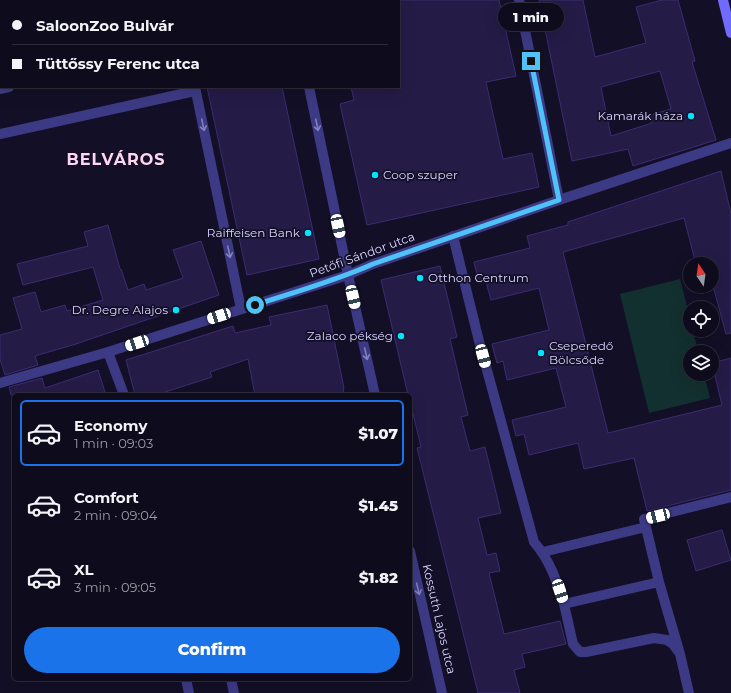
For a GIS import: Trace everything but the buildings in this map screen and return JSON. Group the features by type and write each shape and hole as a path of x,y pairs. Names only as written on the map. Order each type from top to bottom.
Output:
{"main road":[{"path":"726,1 731,33"}],"street":[{"path":"519,0 559,200"},
{"path":"309,88 348,275 375,393"},
{"path":"0,134 195,89 241,309"},
{"name":"Petőfi Sándor utca","path":"0,383 108,352 348,275 373,264 453,236 731,143"},
{"path":"453,236 534,542 543,552 555,577 564,604 573,644 580,652 586,652 654,638 667,640 673,644 680,654"},
{"path":"108,352 123,393"},
{"path":"689,693 680,654 659,582 644,519 731,497"},
{"path":"543,552 646,527"},
{"name":"Kossuth Lajos utca","path":"412,560 442,693"},
{"path":"564,604 659,582"},
{"path":"186,681 189,693"},
{"path":"231,681 234,693"}],"green space":[{"path":"680,279 686,301 683,301 683,337 695,337 696,345 683,345 683,381 706,381 710,398 649,413 620,294"}],"place":[{"name":"Kamarák háza","path":"691,116"},
{"name":"Coop szuper","path":"375,175"},
{"name":"Raiffeisen Bank","path":"308,233"},
{"name":"Otthon Centrum","path":"420,278"},
{"name":"Dr. Degre Alajos","path":"176,310"},
{"name":"Zalaco pékség","path":"401,336"},
{"name":"Cseperedő Bölcsőde","path":"541,353"}],"district":[{"name":"BELVÁROS","path":"116,159"}],"route":[{"path":"255,305 348,275 373,264 559,200 531,61"}]}
